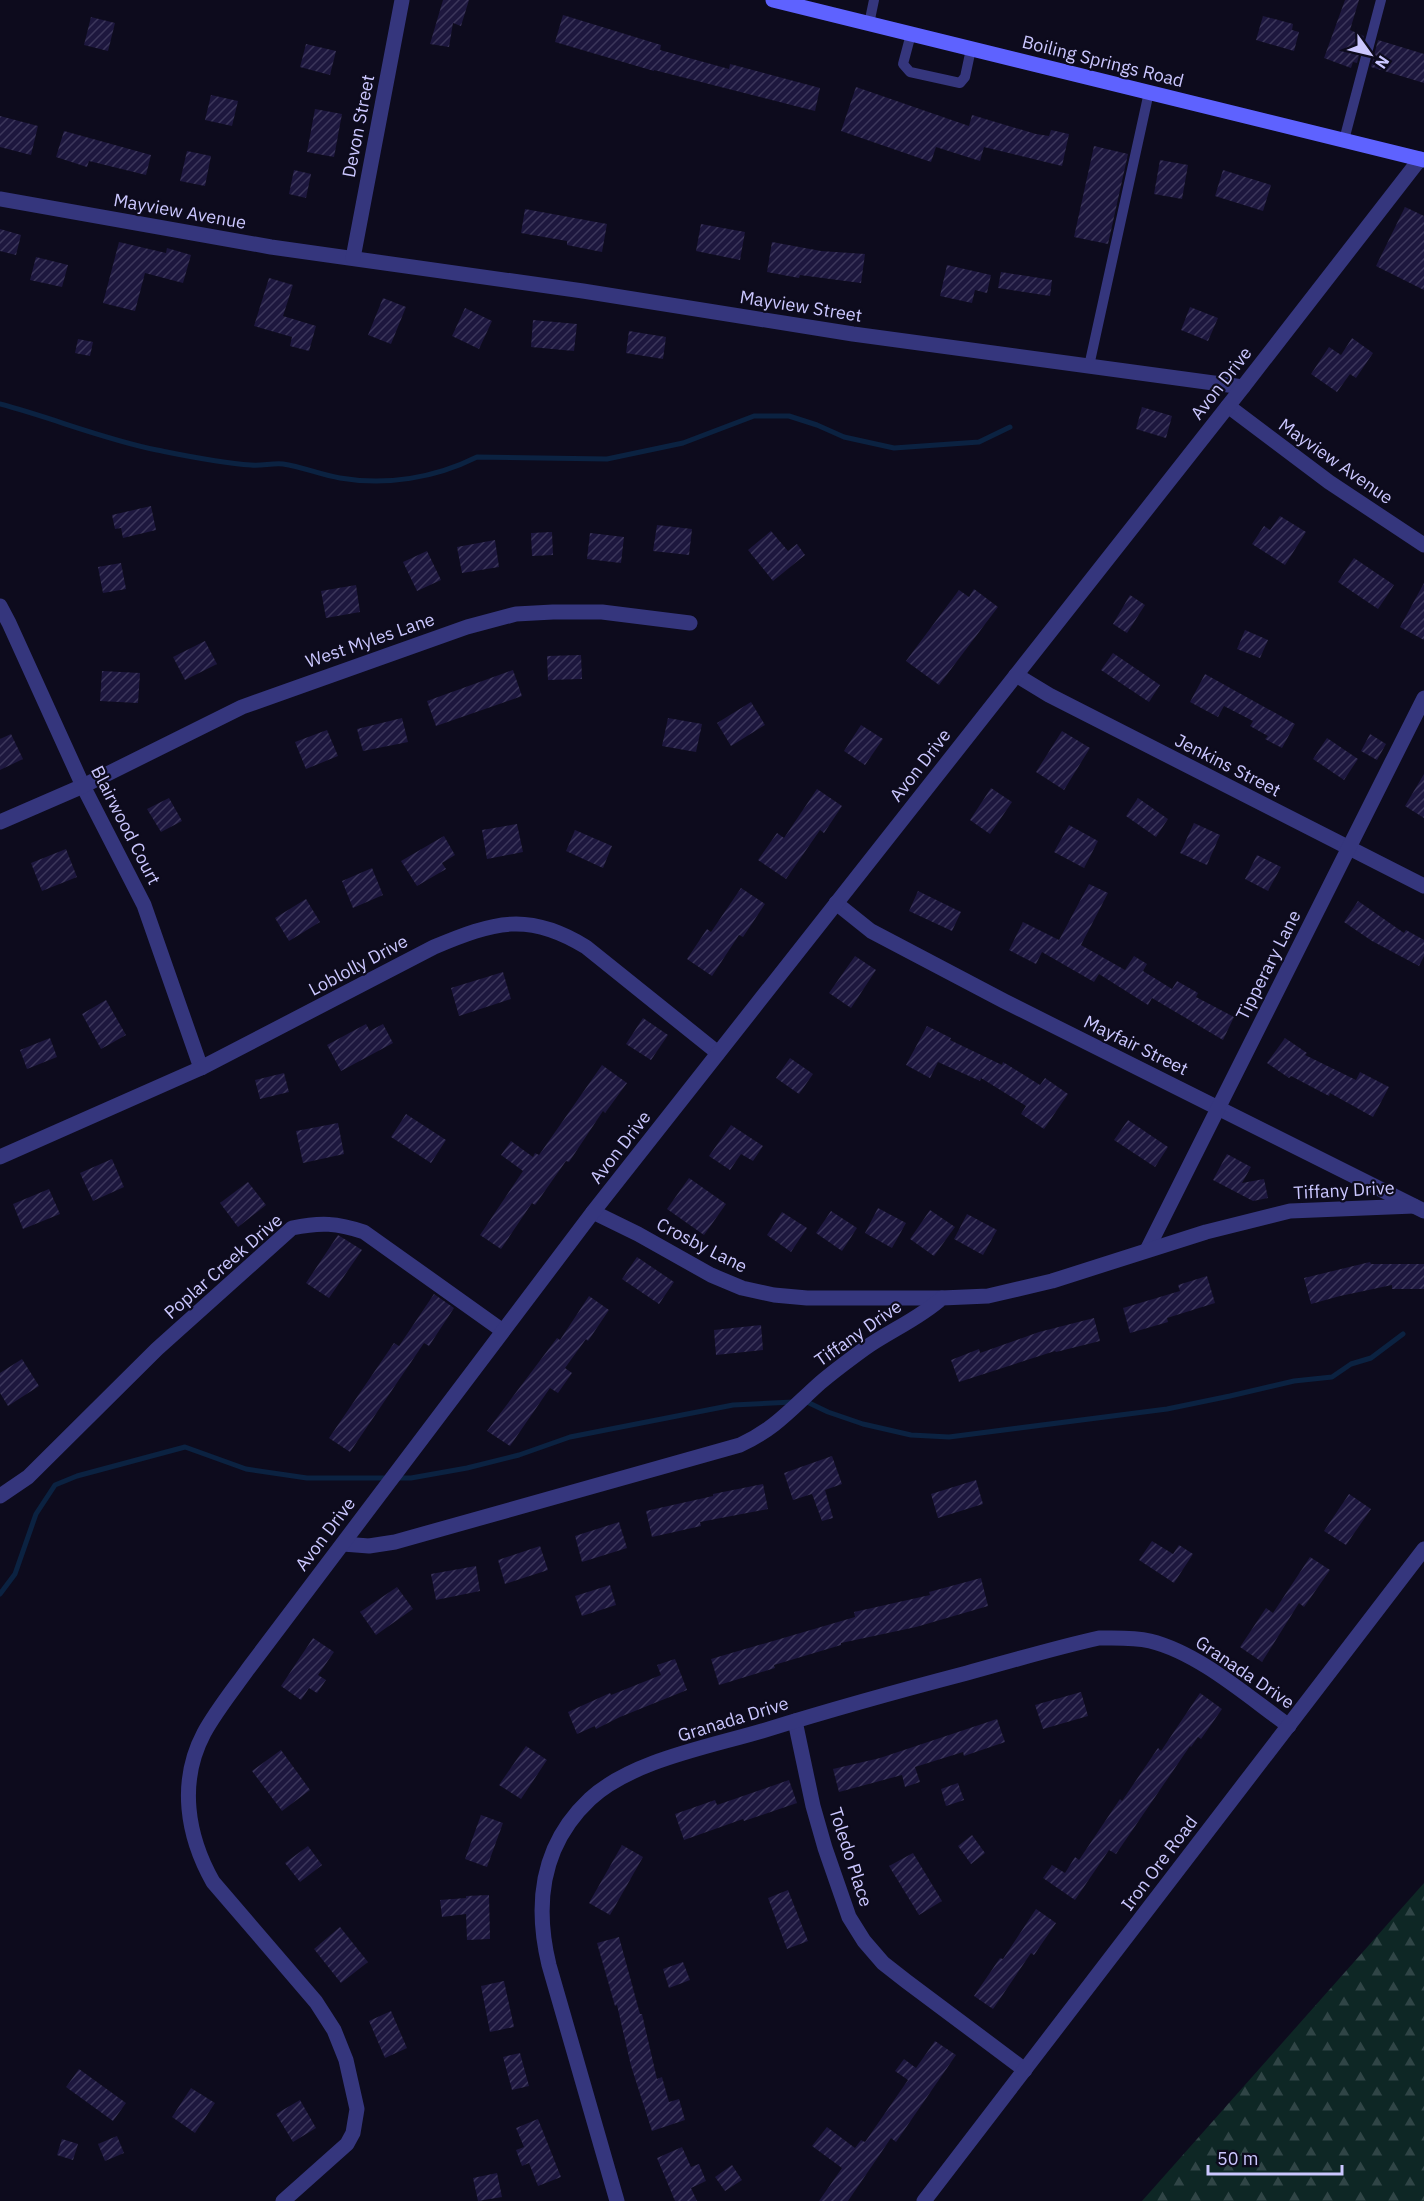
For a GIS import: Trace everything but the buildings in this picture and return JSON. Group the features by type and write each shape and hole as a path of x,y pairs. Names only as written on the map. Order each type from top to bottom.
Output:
{"main road":[{"name":"Boiling Springs Road","path":"773,0 1422,159"}],"street":[{"name":"Devon Street","path":"353,258 402,0"},
{"name":"Avon Drive","path":"284,2201 347,2144 353,2133 357,2109 341,2045 326,2015 213,1882 200,1860 189,1818 189,1784 194,1758 204,1734 217,1712 593,1212 1422,159"},
{"name":"Mayview Avenue","path":"0,199 271,247 353,258"},
{"name":"Mayview Street","path":"353,258 583,291 853,334 1243,387"},
{"name":"Mayview Avenue","path":"1228,406 1329,482 1424,545"},
{"name":"Blairwood Court","path":"0,606 83,786 144,905 201,1068"},
{"name":"West Myles Lane","path":"0,822 83,786 242,708 467,627 516,614 553,612 602,612 690,623"},
{"name":"Jenkins Street","path":"1016,675 1049,695 1424,886"},
{"name":"Tipperary Lane","path":"1147,1250 1424,698"},
{"name":"Mayfair Street","path":"836,903 871,932 1419,1208"},
{"name":"Loblolly Drive","path":"0,1157 201,1068 434,947 499,924 522,923 545,927 567,935 586,947 718,1053"},
{"name":"Tiffany Drive","path":"343,1544 369,1546 395,1542 740,1445 777,1424 843,1365 892,1331 930,1310 942,1298 988,1296 1052,1281 1206,1232 1290,1211 1419,1208"},
{"name":"Crosby Lane","path":"593,1212 711,1275 742,1288 774,1295 807,1298 942,1298"},
{"name":"Poplar Creek Drive","path":"0,1496 28,1477 158,1349 292,1228 316,1223 341,1224 364,1232 503,1331"},
{"name":"Iron Ore Road","path":"924,2201 1424,1549"},
{"name":"Granada Drive","path":"617,2201 542,1936 540,1906 543,1886 555,1847 570,1822 590,1799 614,1780 641,1767 795,1721 1099,1638 1123,1637 1153,1641 1171,1647 1194,1658 1289,1726"},
{"name":"Toledo Place","path":"795,1721 825,1848 849,1917 864,1941 883,1963 1025,2070"}],"lane":[{"path":"869,24 874,0"},
{"path":"1344,140 1381,0"},
{"path":"911,34 903,64 910,72 960,82 965,77 971,49"},
{"path":"1089,366 1149,92"}],"green space":[{"path":"1424,1883 1424,2201 1142,2201"}],"waterway":[{"path":"0,404 157,450 239,464 283,464 340,478 375,481 427,475 477,457 607,459 683,443 754,416 789,416 844,437 894,448 979,442 1010,427"},
{"path":"805,1401 863,1424 911,1435 949,1437 1167,1409 1294,1381 1332,1377 1351,1364 1371,1358 1403,1334"},
{"path":"397,1478 411,1478 467,1468 519,1455 570,1437 733,1405 793,1402"},
{"path":"0,1594 15,1574 36,1514 55,1485 77,1476 185,1447 246,1469 307,1478 387,1478"}]}
